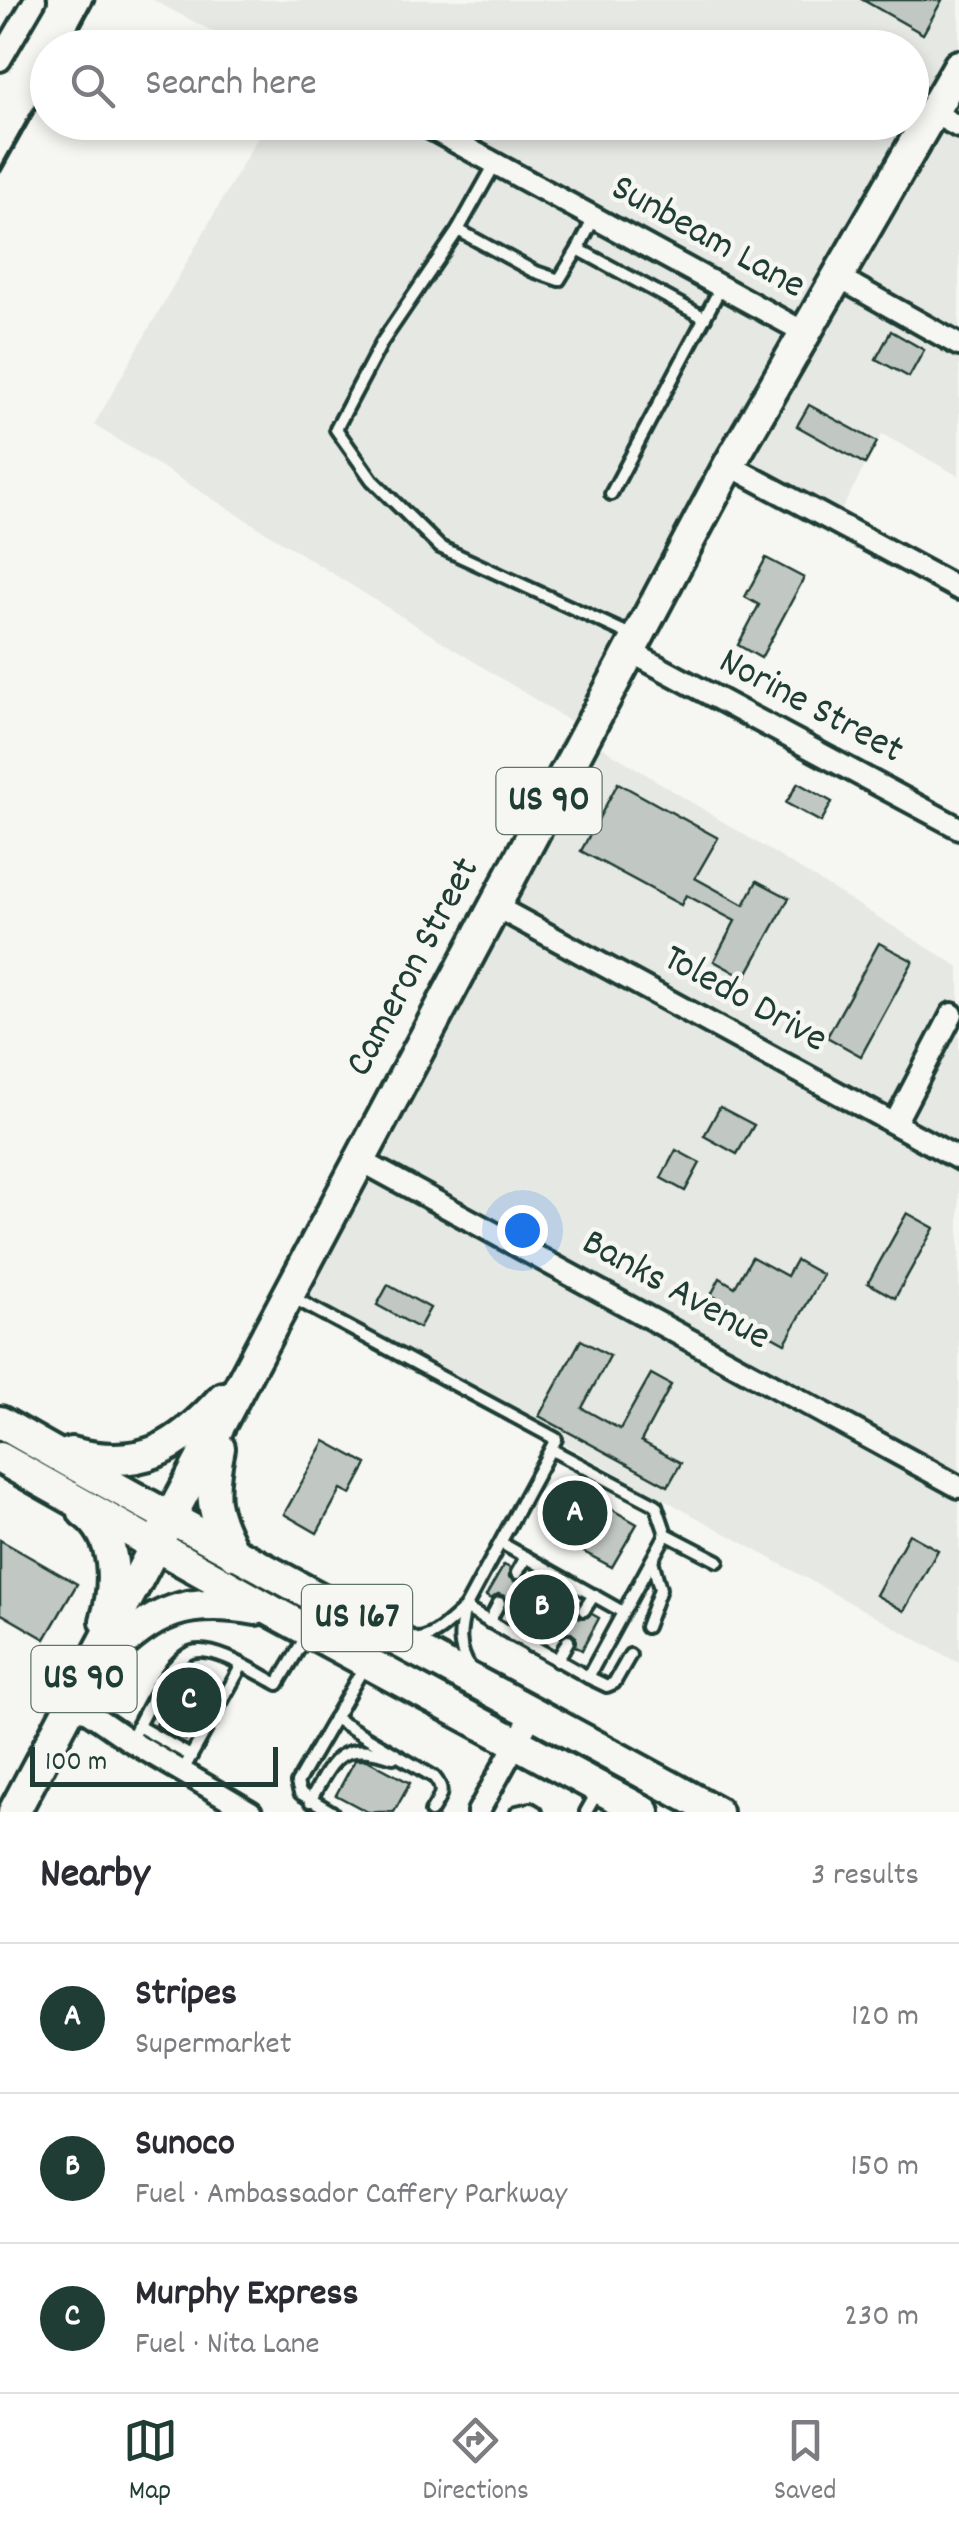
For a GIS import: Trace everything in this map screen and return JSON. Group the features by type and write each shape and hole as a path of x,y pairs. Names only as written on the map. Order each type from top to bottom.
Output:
{"main road":[{"name":"Cameron Street","path":"929,117 959,66"},
{"name":"Cameron Street","path":"14,1812 632,644 729,465 916,140"},
{"path":"42,1446 108,1460 142,1458 161,1451 186,1436 248,1370"},
{"path":"226,1415 211,1496 213,1512 234,1554"},
{"name":"US 167","path":"0,1422 234,1554 534,1711 716,1812"},
{"name":"US 167","path":"0,1458 274,1612 518,1741 593,1800 638,1808"},
{"path":"41,1481 93,1518 107,1542 114,1573 111,1605 84,1679"},
{"path":"84,1679 127,1637 165,1612 209,1603 274,1612"}],"street":[{"path":"0,60 35,0"},
{"path":"932,112 959,128"},
{"name":"Sunbeam Lane","path":"451,140 804,332"},
{"path":"836,276 959,344"},
{"path":"729,465 959,589"},
{"name":"Norine Street","path":"632,644 959,828"},
{"name":"Toledo Drive","path":"494,906 959,1159"},
{"path":"894,1123 952,1014"},
{"name":"Banks Avenue","path":"358,1159 959,1487"},
{"path":"84,1679 134,1734 187,1764 251,1812"},
{"path":"478,1812 534,1711"}],"lane":[{"path":"495,164 458,230 382,342 336,429 372,480 440,547 632,644"},
{"path":"458,230 534,271 559,280 594,218"},
{"path":"578,249 705,318"},
{"path":"611,494 722,287"},
{"path":"288,1295 556,1439 465,1608 460,1652 478,1682"},
{"path":"552,1450 656,1505 666,1534 718,1560"},
{"path":"588,1677 666,1534"},
{"path":"501,1542 623,1612"},
{"path":"517,1572 526,1556"},
{"path":"646,1627 660,1588 652,1558"},
{"path":"540,1585 548,1570"},
{"path":"559,1596 568,1580"},
{"path":"584,1610 594,1595"},
{"path":"489,1622 499,1604"},
{"path":"465,1608 608,1686 630,1655"},
{"path":"398,1640 420,1640 436,1633 465,1608"},
{"path":"512,1635 522,1616"},
{"path":"531,1646 542,1627"},
{"path":"134,1734 155,1708 177,1661 194,1651 225,1656 278,1684 310,1630"},
{"path":"557,1660 568,1642"},
{"path":"332,1812 300,1793 297,1784 367,1662"},
{"path":"187,1764 209,1711 225,1695 242,1665"},
{"path":"173,1667 225,1695"},
{"path":"162,1686 175,1692"},
{"path":"334,1718 434,1777 442,1786 442,1793 431,1812"},
{"path":"310,1800 331,1762 344,1753 365,1748 408,1762"},
{"path":"517,1812 536,1812"}],"shaded area":[{"path":"153,0 959,0 959,476 882,434 828,535 712,473 576,725 94,425 256,140 929,140 929,30 210,30"},
{"path":"600,746 959,967 959,1663 307,1301"}],"building":[{"path":"863,0 942,0 925,30 916,30"},
{"path":"891,331 924,350 909,377 876,359"},
{"path":"809,405 877,442 865,464 797,426"},
{"path":"766,558 804,578 761,658 738,645 759,605 745,597"},
{"path":"618,783 718,838 695,878 744,905 757,881 789,898 745,978 714,961 735,921 686,895 681,905 581,851"},
{"path":"798,783 832,802 821,822 786,803"},
{"path":"879,943 913,961 861,1056 827,1037"},
{"path":"720,1107 754,1125 737,1154 704,1136"},
{"path":"676,1150 700,1163 685,1191 661,1178"},
{"path":"907,1213 934,1228 895,1298 868,1283"},
{"path":"752,1257 787,1276 796,1260 823,1275 785,1343 722,1309 726,1303 711,1295 720,1278 735,1287"},
{"path":"388,1285 430,1308 419,1328 377,1305"},
{"path":"581,1340 610,1356 582,1408 620,1429 651,1374 671,1385 641,1441 681,1463 668,1486 539,1416"},
{"path":"325,1441 367,1464 351,1494 341,1489 317,1533 284,1514"},
{"path":"564,1482 637,1524 612,1567 582,1551 587,1542 543,1519"},
{"path":"909,1534 938,1550 904,1611 876,1595"},
{"path":"0,1540 77,1584 45,1639 0,1613"},
{"path":"504,1565 510,1568 509,1577 514,1581 525,1577 532,1581 535,1592 551,1592 555,1604 567,1600 576,1606 580,1618 592,1614 599,1618 582,1650 575,1646 576,1637 571,1633 560,1637 550,1631 545,1619 534,1623 530,1620 527,1609 521,1607 514,1612 506,1608 504,1596 486,1596"},
{"path":"181,1681 210,1697 186,1740 156,1725"},
{"path":"355,1760 367,1760 410,1783 394,1812 368,1812 336,1795"}],"railway":[{"path":"78,30 94,0"},
{"path":"0,171 30,117"}],"place":[{"name":"Stripes","path":"575,1513"},
{"name":"Sunoco","path":"542,1607"},
{"name":"Murphy Express","path":"189,1700"}]}
